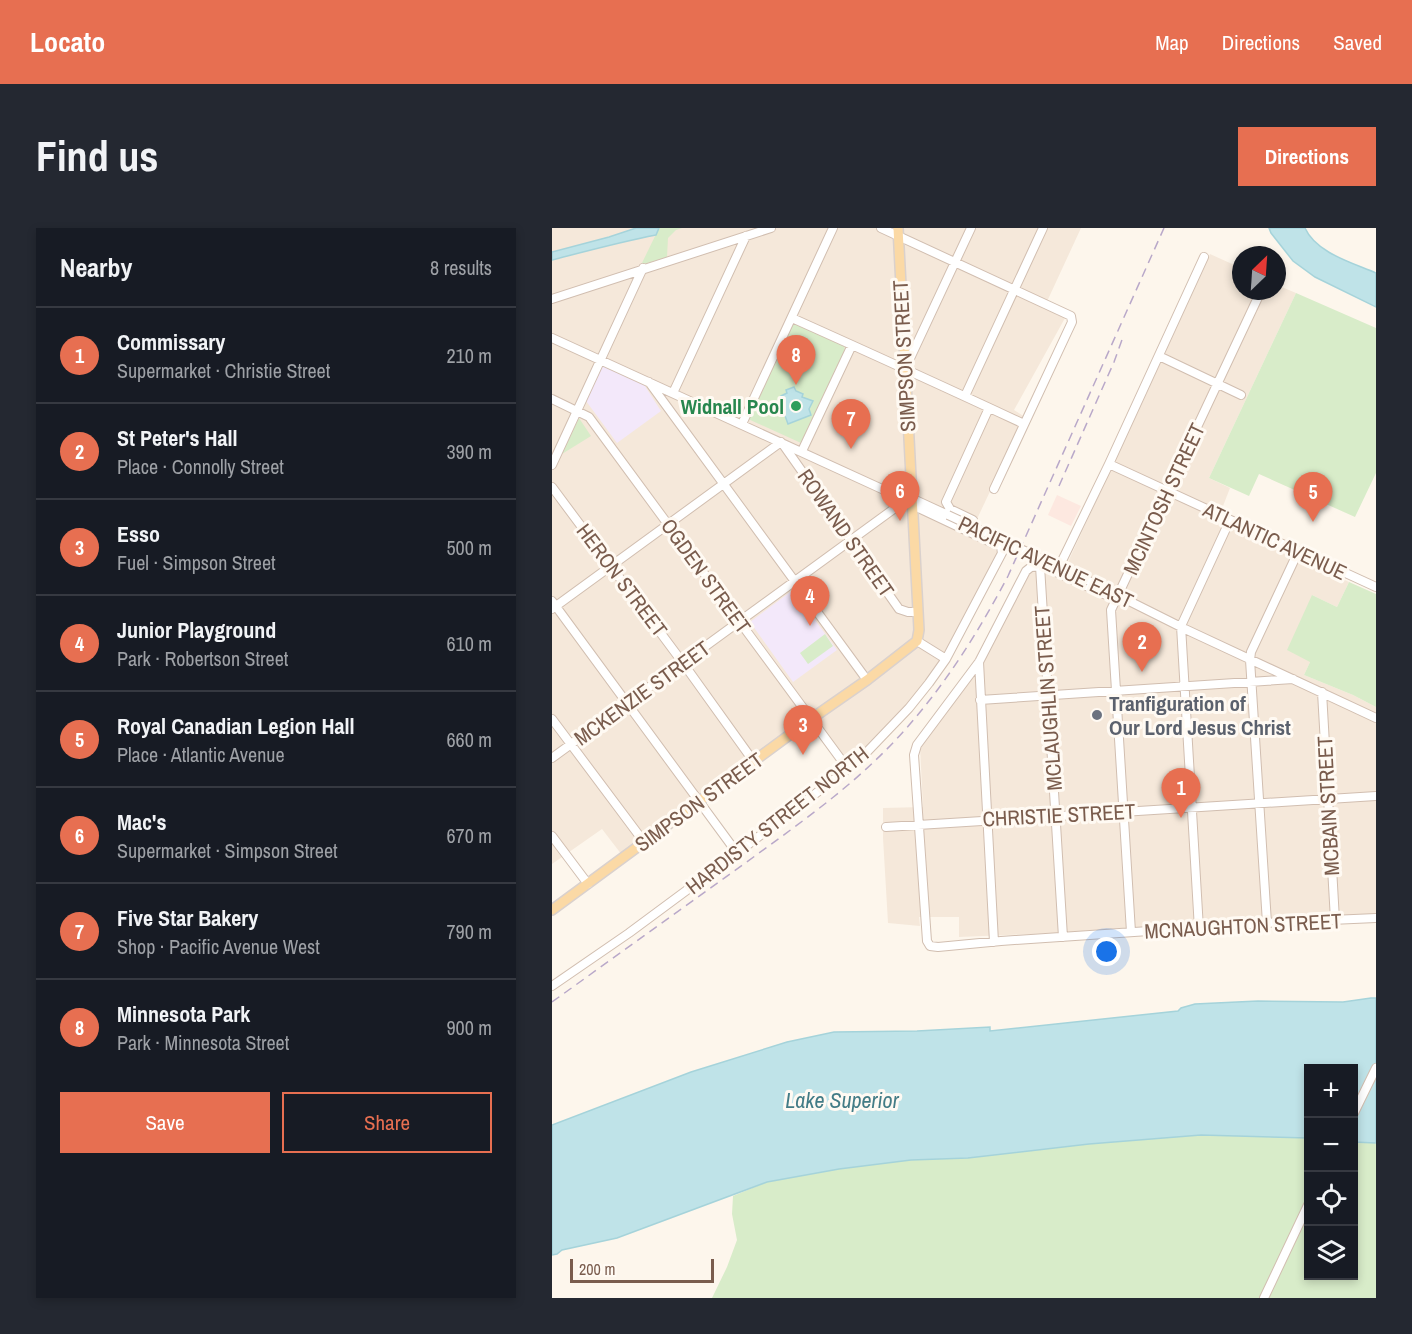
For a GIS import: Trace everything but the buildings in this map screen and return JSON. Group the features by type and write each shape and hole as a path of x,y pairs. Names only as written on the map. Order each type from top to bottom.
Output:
{"main road":[{"name":"SIMPSON STREET","path":"552,910 917,641 919,630 910,501 899,232"}],"street":[{"path":"553,300 643,268 771,228"},
{"path":"742,424 833,228"},
{"path":"881,228 899,232 954,262 1069,314 1072,320 994,489"},
{"path":"905,370 971,228"},
{"path":"965,396 1043,228"},
{"path":"673,393 746,236"},
{"path":"920,824 914,755 917,745 979,662 1026,571 1031,567 1060,565 1204,257"},
{"path":"552,465 643,268"},
{"name":"MCINTOSH STREET","path":"1131,932 1112,610 1257,300"},
{"path":"792,318 1024,424"},
{"path":"552,338 910,501"},
{"path":"802,451 852,345"},
{"path":"1159,356 1241,395"},
{"path":"648,381 867,680"},
{"name":"OGDEN STREET","path":"552,399 589,417 848,769"},
{"path":"973,520 950,509 946,502 989,408"},
{"path":"736,853 553,605 611,567 781,441"},
{"name":"ROWAND STREET","path":"781,441 899,609 918,612"},
{"name":"ATLANTIC AVENUE","path":"1109,464 1376,587"},
{"name":"HERON STREET","path":"552,487 754,762"},
{"name":"PACIFIC AVENUE EAST","path":"910,501 948,515 1089,581 1118,598 1376,718"},
{"name":"MCKENZIE STREET","path":"552,758 850,540 910,501"},
{"name":"HARDISTY STREET NORTH","path":"552,986 629,933 848,769 880,739 929,683 946,659 1002,550 1001,547 910,501"},
{"path":"1199,928 1181,626 1230,520"},
{"path":"1267,923 1251,652 1298,552"},
{"path":"1042,566 1118,598"},
{"name":"MCLAUGHLIN STREET","path":"1042,566 1063,937"},
{"path":"917,641 946,659"},
{"path":"979,662 994,942"},
{"path":"980,700 1293,679"},
{"name":"MCBAIN STREET","path":"1322,692 1335,920"},
{"path":"552,719 644,842"},
{"name":"CHRISTIE STREET","path":"886,826 1376,796"},
{"name":"MCNAUGHTON STREET","path":"920,824 926,933 930,945 1376,918"},
{"path":"552,836 588,884"},
{"path":"1358,1103 1376,1068"},
{"path":"1264,1298 1304,1214"}],"shaded area":[{"path":"552,228 1081,228 1044,308 1065,318 1014,410 1025,417 969,536 1001,553 964,624 925,685 885,731 848,765 812,715 622,855 602,829 552,864"},
{"path":"1210,254 1232,264 1232,300 1286,300 1286,289 1296,293 1209,478 1230,488 1218,519 1349,582 1337,607 1312,595 1310,662 1304,675 1376,707 1376,914 959,937 959,917 919,917 920,926 888,923 883,808 923,807 920,747 984,660 1028,572 1051,573 1061,577"},
{"path":"603,365 643,383 661,411 617,443 586,401"},
{"path":"1057,495 1081,506 1071,526 1048,515"},
{"path":"793,590 837,650 793,682 750,622"}],"green space":[{"path":"659,228 682,228 676,230 668,238 667,257 641,265"},
{"path":"1296,293 1376,328 1376,473 1355,517 1259,474 1249,496 1209,478"},
{"path":"794,323 844,344 845,351 801,443 748,419"},
{"path":"579,418 591,436 562,454"},
{"path":"1349,582 1376,594 1376,707 1304,675 1310,662 1287,650 1312,595 1337,607"},
{"path":"825,634 833,646 808,664 800,653"},
{"path":"1201,1135 1304,1138 1304,1280 1358,1280 1358,1142 1376,1143 1376,1298 712,1298 737,1240 732,1214 733,1196 767,1182 839,1169 911,1160 968,1158 1089,1144"}],"water":[{"path":"636,228 659,228 656,235 552,260 552,252"},
{"path":"1269,228 1305,228 1310,237 1326,251 1376,273 1376,307 1315,277 1293,261 1286,252 1286,246 1281,246"},
{"name":"Widnall Pool","path":"794,387 796,391 803,394 802,397 813,401 809,409 811,415 788,424 780,402 781,396 787,393 786,390"},
{"name":"Lake Superior","path":"1376,998 1376,1143 1358,1142 1358,1064 1304,1064 1304,1138 1201,1135 1089,1144 968,1158 911,1160 839,1169 767,1182 617,1238 562,1250 552,1255 552,1125 691,1072 787,1042 834,1032 990,1027 990,1031 1178,1011 1195,1004 1258,1001 1343,1002"}],"railway":[{"path":"552,1002 831,799 872,764 924,707 963,653 1008,576 1164,228"},
{"path":"1059,486 1123,337"}],"place":[{"name":"Minnesota Park","path":"796,385"},
{"name":"Widnall Pool","path":"796,406"},
{"name":"Five Star Bakery","path":"851,449"},
{"name":"Mac's","path":"900,521"},
{"name":"Royal Canadian Legion Hall","path":"1313,522"},
{"name":"Junior Playground","path":"810,626"},
{"name":"St Peter's Hall","path":"1142,672"},
{"name":"Tranfiguration of Our Lord Jesus Christ","path":"1097,715"},
{"name":"Esso","path":"803,755"},
{"name":"Commissary","path":"1181,818"}]}
